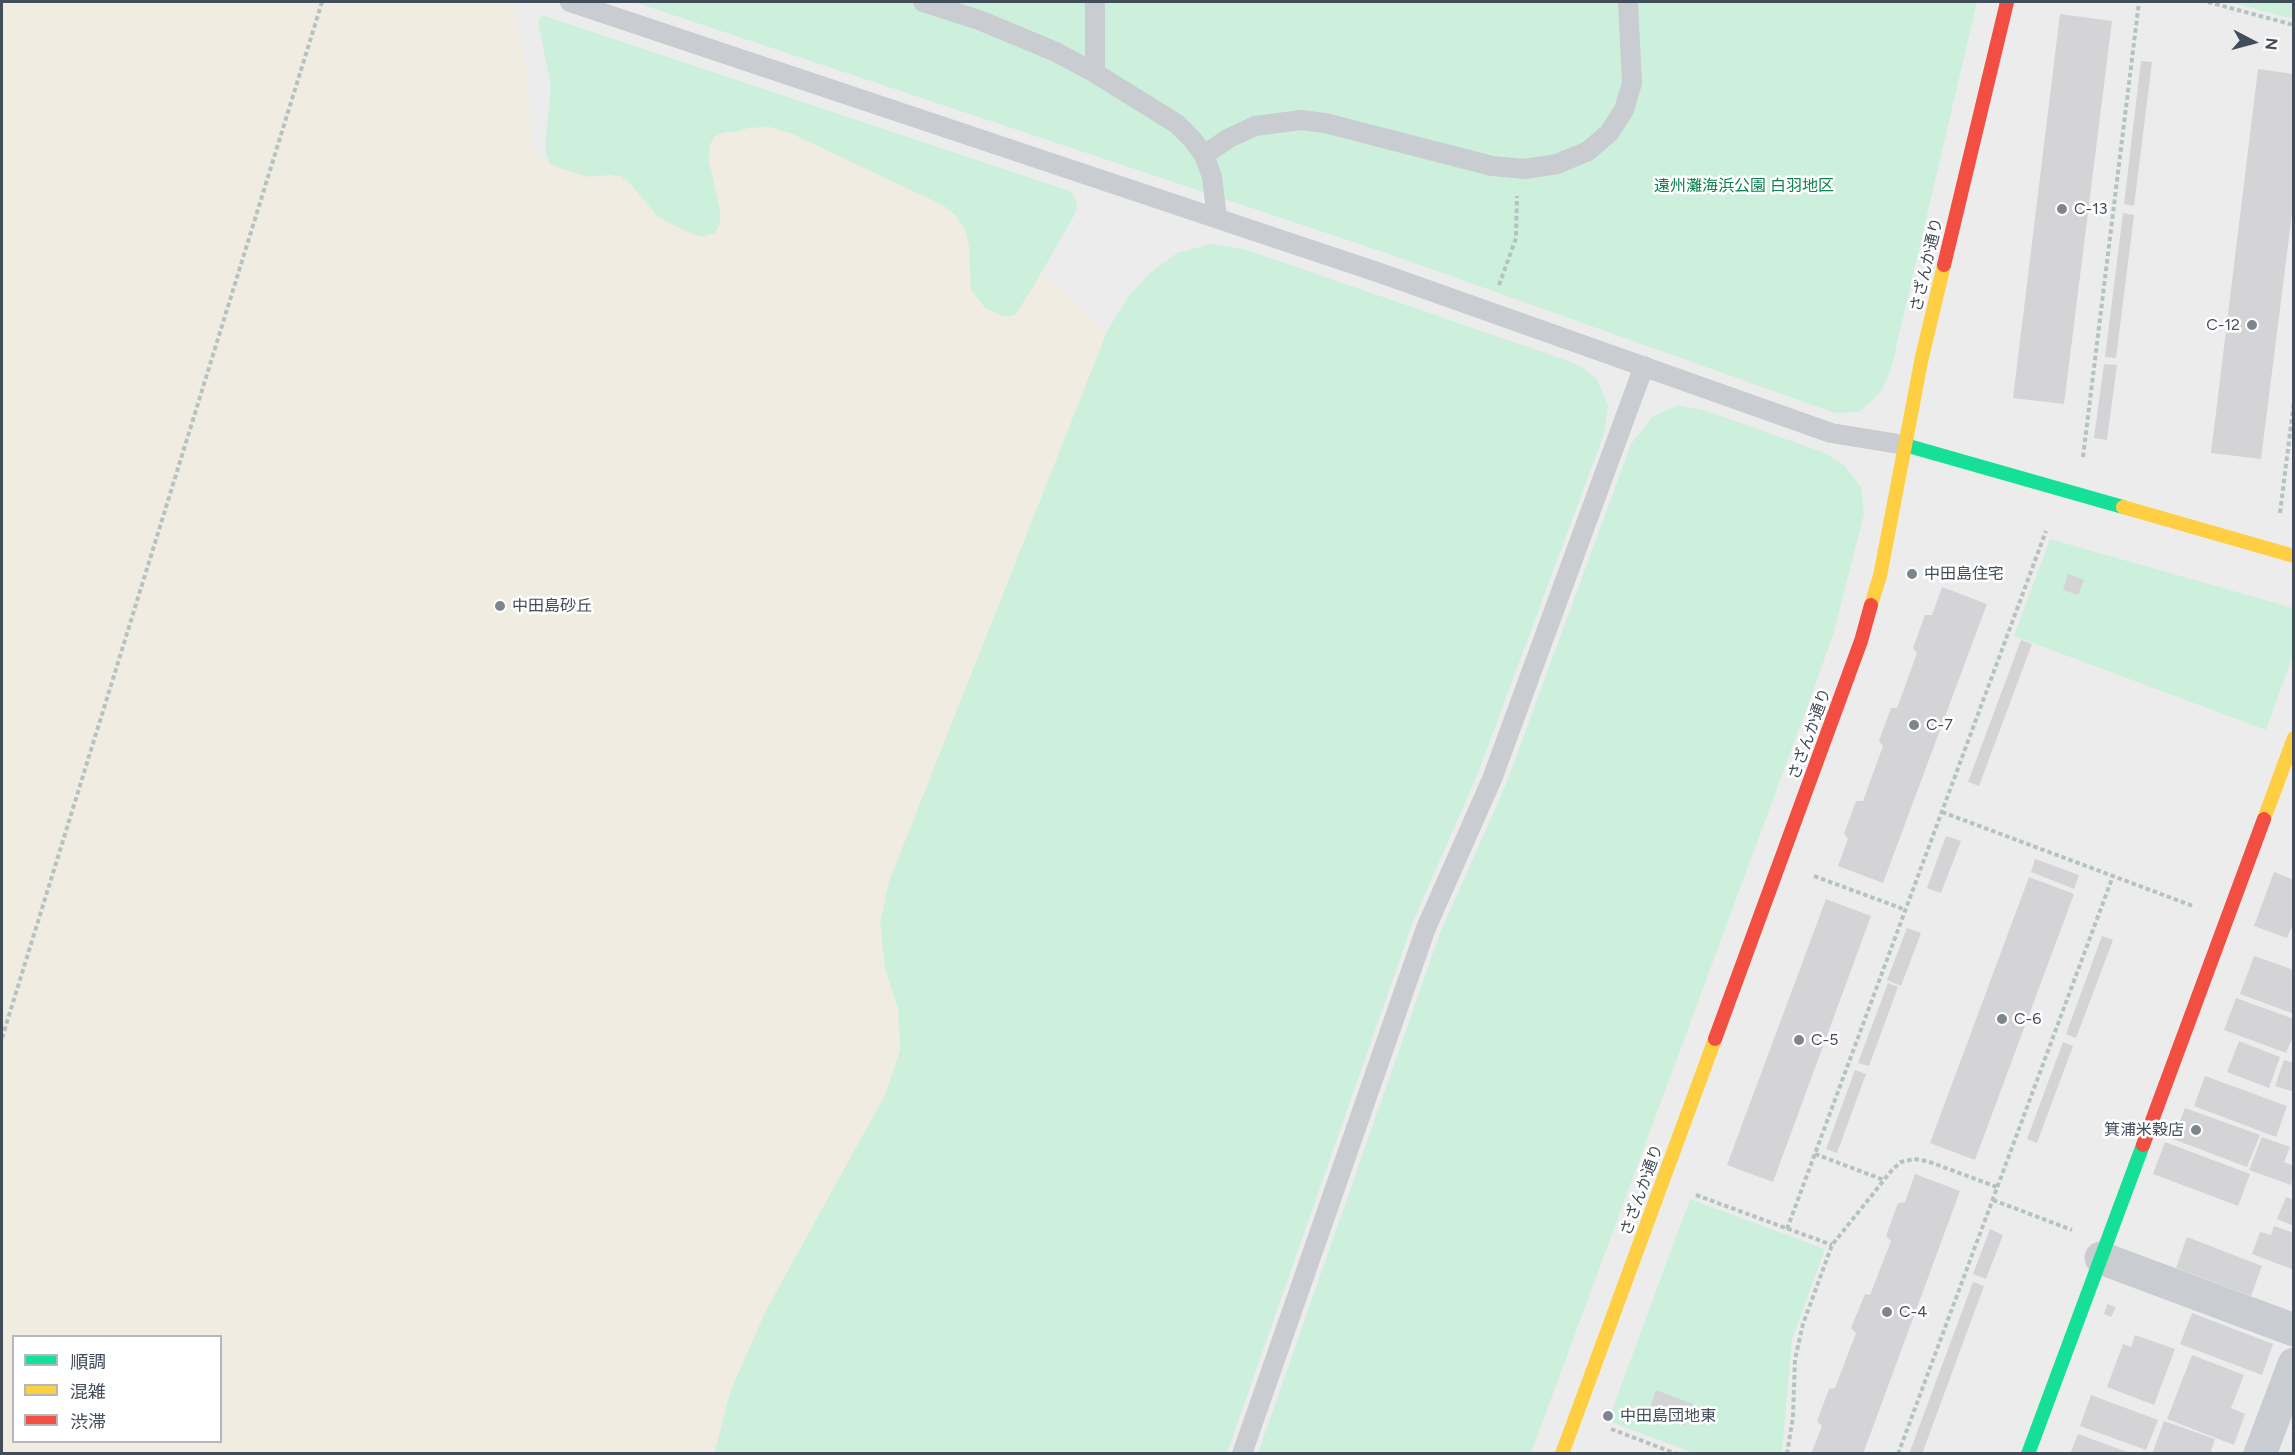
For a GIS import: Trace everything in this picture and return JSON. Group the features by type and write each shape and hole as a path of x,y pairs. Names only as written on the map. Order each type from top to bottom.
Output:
{"street":[{"name":"さざんか通り","path":"1562,1454 1861,640 1885,555 1922,357 2007,2"},
{"path":"1905,446 2294,556"},
{"path":"2028,1454 2294,738"},
{"path":"2100,1258 2294,1330"},
{"path":"2260,1454 2294,1364"}],"lane":[{"path":"570,2 1217,218 1831,433 1905,446"},
{"path":"922,2 1018,36 1095,73 1177,124 1204,155 1212,177 1217,218"},
{"path":"1095,2 1095,73"},
{"path":"1204,155 1229,138 1255,126 1302,120 1325,123 1492,166 1519,169 1557,164 1588,151 1609,133 1624,110 1632,83 1628,2"},
{"path":"1242,1454 1426,928 1492,779 1644,366"}],"path":[{"path":"2,1038 322,2"},
{"path":"2083,457 2139,2"},
{"path":"2208,2 2294,25"},
{"path":"1490,312 1516,238 1519,169"},
{"path":"2280,513 2294,401"},
{"path":"1787,1229 2046,531"},
{"path":"1942,812 2194,907"},
{"path":"1805,872 1906,910"},
{"path":"1898,1454 2113,876"},
{"path":"1815,1154 1884,1180"},
{"path":"1787,1454 1798,1341 1832,1245 1901,1162 1914,1159 1927,1161 1997,1187"},
{"path":"1687,1191 1832,1245"},
{"path":"1993,1200 2074,1230"},
{"path":"1600,1425 1677,1454"}],"green space":[{"name":"遠州灘海浜公園 白羽地区","path":"634,2 1977,2 1891,369 1880,393 1859,412 1835,413 1386,253"},
{"path":"2230,2 2293,2 2293,19"},
{"path":"545,16 1061,188 1071,192 1077,202 1076,212 1021,308 1015,315 1004,317 985,308 971,290 957,217 944,206 790,133 725,132 714,137 709,147 709,159 720,209 720,224 715,234 701,237 689,233 658,217 628,181 611,175 589,177 576,175 549,163 545,148 551,86 538,22 541,17"},
{"path":"1211,244 1244,249 1577,364 1597,379 1608,406 1604,434 1478,773 1413,922 1227,1453 714,1454 730,1392 765,1312 885,1094 900,1050 898,1009 885,969 880,923 889,881 1107,331 1128,297 1150,273 1177,253"},
{"path":"1678,405 1704,410 1825,453 1845,466 1861,487 1864,514 1834,632 1531,1453 1258,1453 1440,933 1506,784 1631,444 1652,417"},
{"path":"2050,539 2293,608 2293,655 2266,730 2014,636"},
{"path":"1690,1199 1825,1249 1792,1340 1782,1453 1694,1453 1608,1421"}],"sand":[{"name":"中田島砂丘","path":"2,2 504,2 513,4 527,68 532,152 555,167 589,177 621,176 658,217 701,237 714,234 720,224 720,209 709,159 709,147 714,137 749,128 770,127 789,133 944,206 957,217 966,232 971,290 985,308 1004,317 1015,315 1043,272 1107,331 889,881 880,923 885,969 898,1009 900,1050 885,1095 765,1312 730,1392 714,1453 2,1453"}],"building":[{"name":"C-13","path":"2060,14 2112,21 2064,404 2013,398"},
{"path":"2141,61 2152,62 2134,206 2124,204"},
{"name":"C-12","path":"2258,69 2294,74 2294,198 2261,459 2211,453"},
{"path":"2123,213 2134,215 2116,358 2105,357"},
{"path":"2104,364 2117,365 2107,440 2094,438"},
{"path":"2068,574 2084,580 2078,595 2063,590"},
{"name":"C-7","path":"1942,587 1987,604 1883,883 1838,866 1848,839 1844,834 1856,801 1863,801 1883,746 1879,741 1891,708 1897,708 1917,653 1913,648 1925,615 1932,615"},
{"path":"2021,640 2032,644 1979,786 1968,782"},
{"path":"1946,836 1961,841 1941,893 1927,888"},
{"path":"2035,859 2079,875 2074,889 2031,872"},
{"path":"2274,872 2294,880 2294,922 2287,938 2254,926"},
{"name":"C-6","path":"2029,877 2074,894 1975,1160 1930,1143"},
{"name":"C-5","path":"1826,899 1871,916 1773,1182 1727,1165"},
{"path":"1907,928 1921,933 1901,986 1887,980"},
{"path":"2102,936 2113,940 2076,1038 2066,1034"},
{"path":"2254,956 2294,970 2294,1014 2240,994"},
{"path":"1888,983 1898,987 1869,1066 1858,1063"},
{"path":"2236,998 2294,1019 2294,1034 2286,1053 2224,1030"},
{"path":"2239,1041 2280,1057 2269,1088 2227,1072"},
{"path":"2063,1042 2073,1046 2037,1143 2027,1139"},
{"path":"2284,1060 2294,1063 2294,1092 2275,1086"},
{"path":"1855,1070 1866,1074 1837,1153 1826,1149"},
{"path":"2205,1076 2287,1106 2276,1137 2194,1106"},
{"path":"2185,1108 2260,1135 2247,1167 2173,1139"},
{"path":"2262,1137 2290,1147 2284,1162 2294,1166 2291,1185 2249,1170"},
{"path":"2165,1142 2250,1174 2238,1206 2153,1174"},
{"name":"C-4","path":"1915,1174 1960,1191 1863,1454 1811,1454 1822,1426 1817,1421 1829,1389 1835,1388 1856,1333 1851,1328 1865,1294 1870,1295 1891,1241 1886,1236 1898,1203 1905,1202"},
{"path":"2286,1197 2294,1200 2294,1226 2277,1219"},
{"path":"2274,1226 2294,1233 2294,1270 2252,1254 2260,1232 2271,1235"},
{"path":"1990,1229 2003,1235 1986,1279 1973,1274"},
{"path":"2187,1237 2262,1266 2251,1296 2176,1268"},
{"path":"1973,1282 1984,1286 1922,1454 1909,1454"},
{"path":"2107,1304 2116,1307 2111,1317 2104,1314"},
{"path":"2192,1313 2273,1344 2262,1375 2180,1344"},
{"path":"2135,1335 2175,1349 2154,1405 2107,1387 2123,1344 2131,1347"},
{"path":"2192,1355 2244,1375 2231,1408 2245,1414 2234,1445 2167,1419"},
{"path":"1656,1390 1693,1404 1685,1426 1648,1413"},
{"path":"2091,1395 2158,1420 2146,1450 2080,1426"},
{"path":"2164,1421 2215,1439 2210,1454 2152,1454"},
{"path":"2078,1434 2130,1453 2130,1454 2070,1454"}],"traffic: fast":[{"path":"1905,445 2123,507"},
{"path":"2028,1454 2143,1145"}],"traffic: slow":[{"path":"1871,605 1880,576 1922,357 1944,265"},
{"path":"2123,507 2294,556"},
{"path":"2264,819 2294,738"},
{"path":"1562,1454 1715,1039"}],"traffic: jam":[{"path":"1944,265 2007,2"},
{"path":"1715,1039 1861,641 1871,605"},
{"path":"2143,1145 2264,819"}],"place":[{"name":"C-13","path":"2062,209"},
{"name":"C-12","path":"2252,325"},
{"name":"中田島住宅","path":"1912,574"},
{"name":"中田島砂丘","path":"500,606"},
{"name":"C-7","path":"1914,725"},
{"name":"C-6","path":"2002,1019"},
{"name":"C-5","path":"1799,1040"},
{"name":"箕浦米穀店","path":"2196,1130"},
{"name":"C-4","path":"1887,1312"},
{"name":"中田島団地東","path":"1608,1416"}]}
